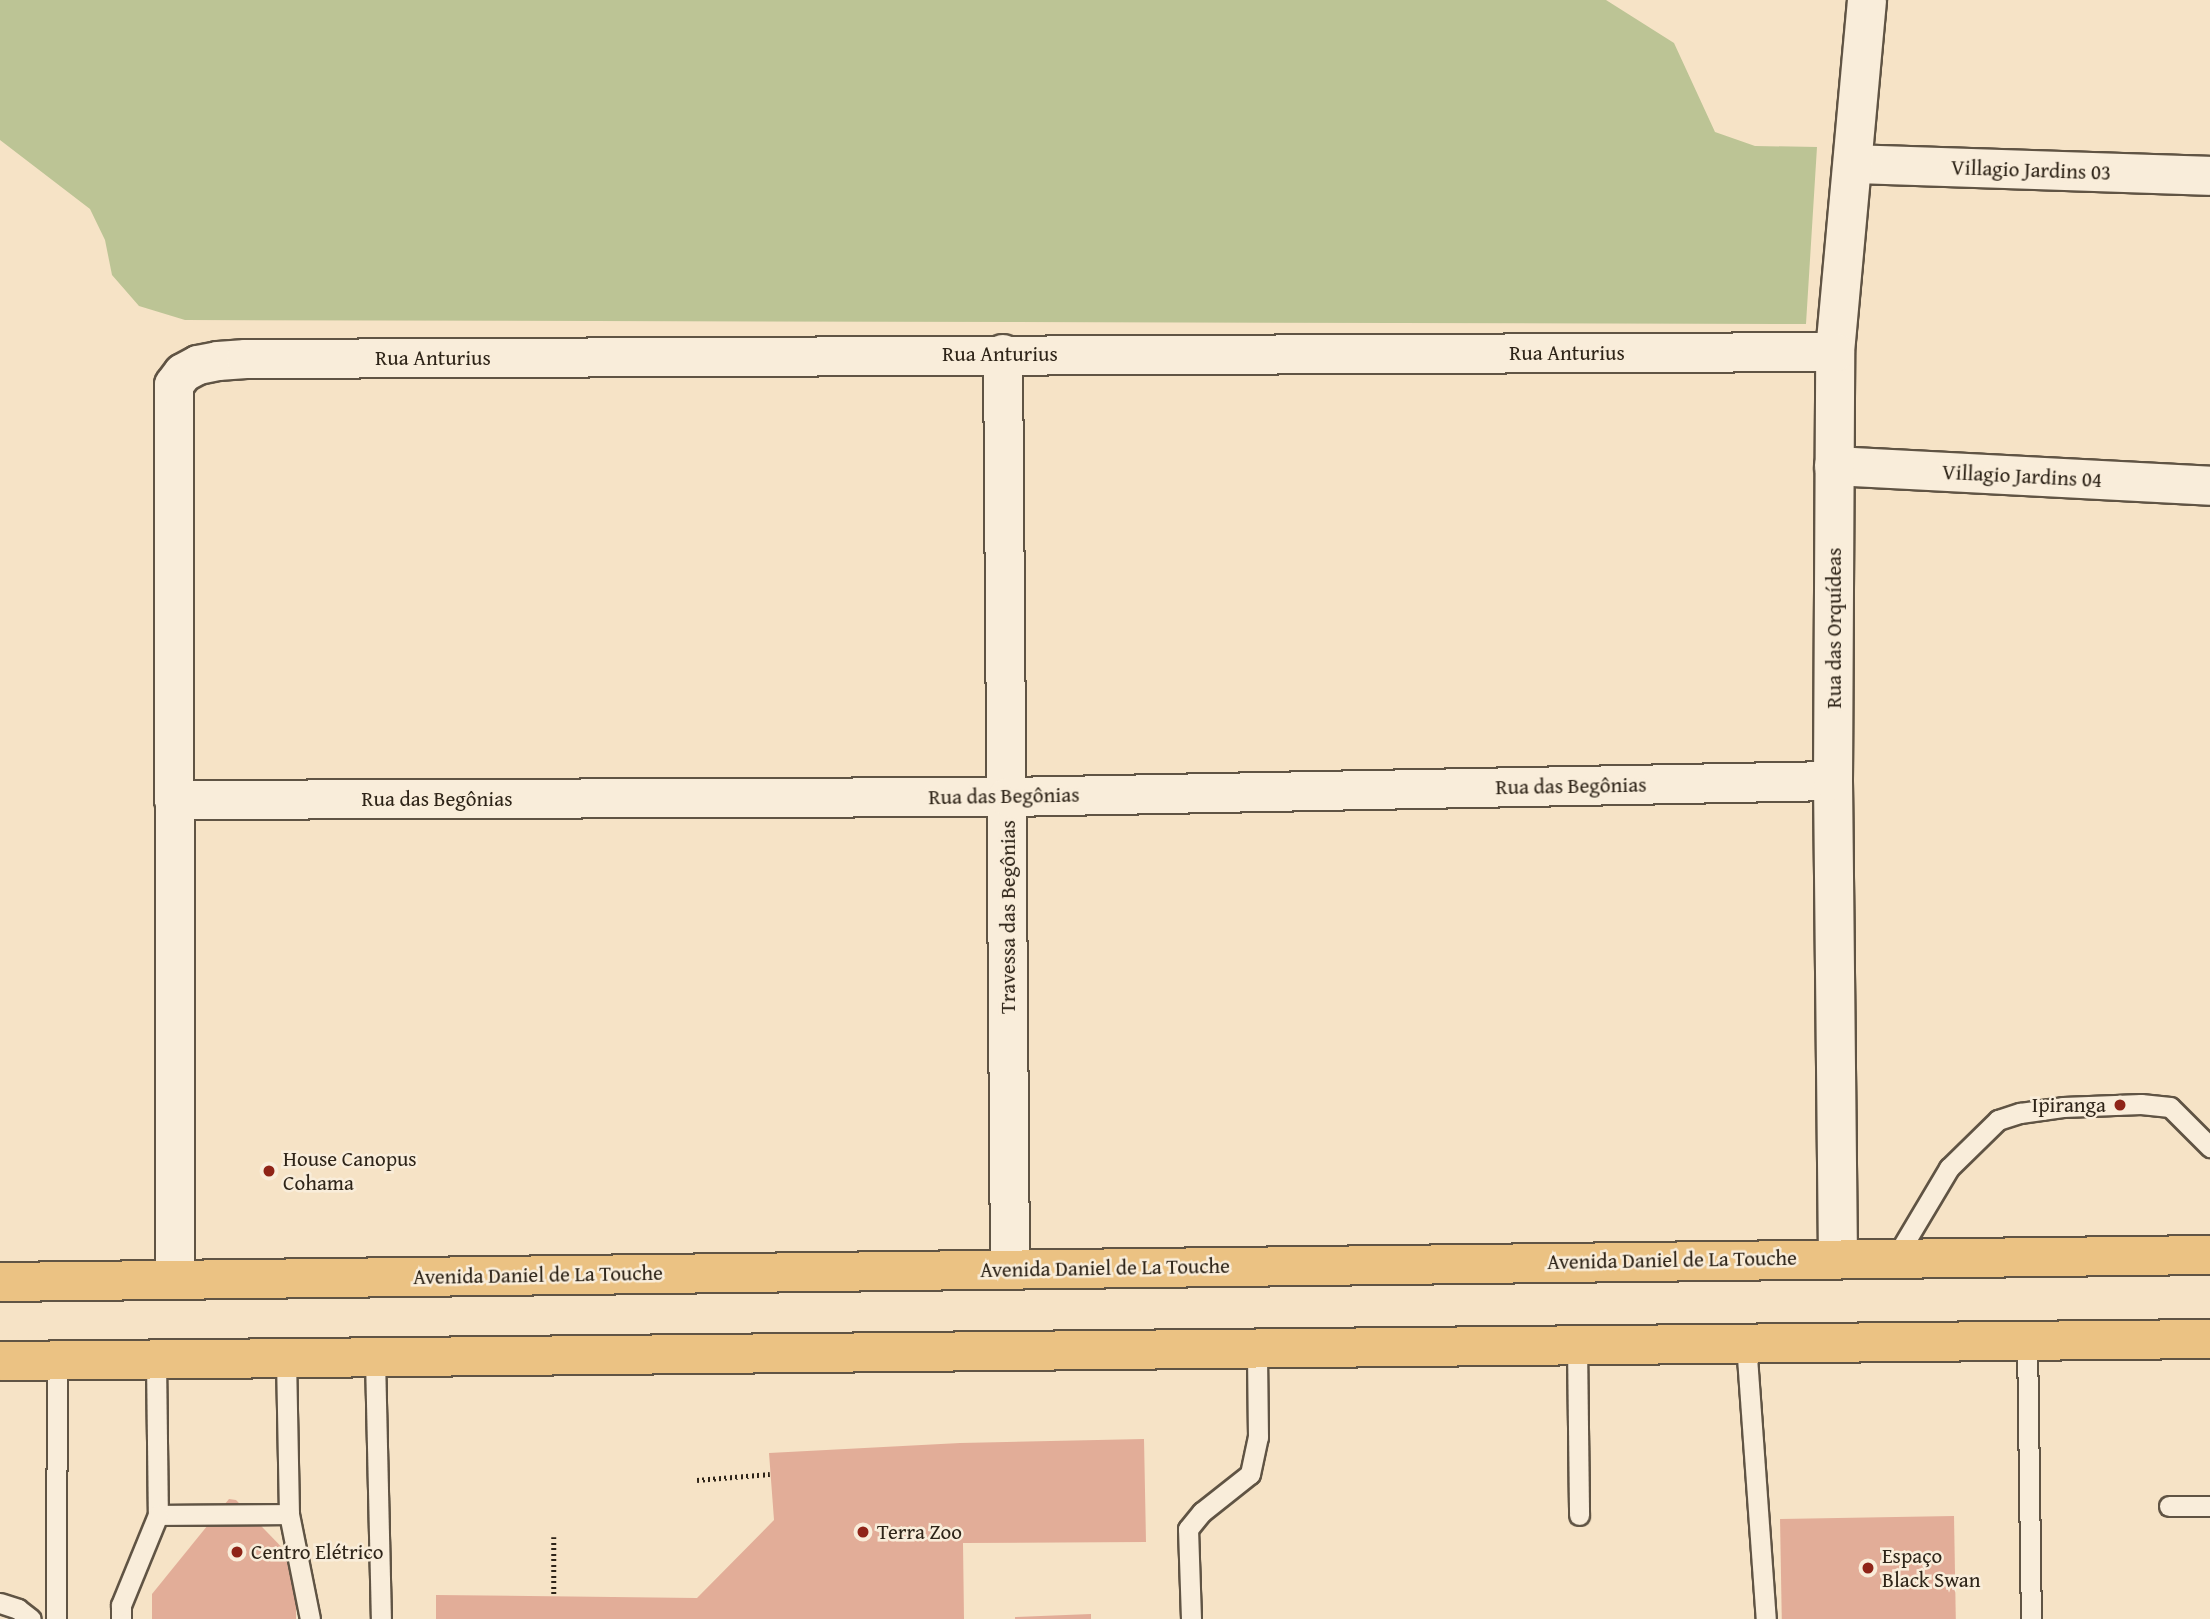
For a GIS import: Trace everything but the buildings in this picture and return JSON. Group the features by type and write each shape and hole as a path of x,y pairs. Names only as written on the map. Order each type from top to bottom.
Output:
{"main road":[{"name":"Avenida Daniel de La Touche","path":"0,1282 2210,1255"},
{"path":"0,1362 2027,1340 2208,1342"}],"street":[{"name":"Rua das Orquídeas","path":"1838,1258 1833,781 1835,352 1867,0"},
{"name":"Villagio Jardins 03","path":"1853,164 2210,176"},
{"name":"Rua Anturius","path":"174,800 174,385 183,373 198,365 227,360 1003,354 1835,352"},
{"name":"Travessa das Begônias","path":"1003,354 1010,1270"},
{"name":"Villagio Jardins 04","path":"1834,466 2210,485"},
{"name":"Rua das Begônias","path":"174,800 1008,797 1833,781"},
{"path":"174,800 175,1280"}],"lane":[{"path":"1896,1257 1949,1168 1998,1120 2020,1113 2063,1107 2141,1104 2169,1107 2210,1147"},
{"path":"2027,1340 2031,1619"},
{"path":"1746,1343 1766,1619"},
{"path":"1577,1345 1579,1515"},
{"path":"1191,1619 1188,1529 1202,1512 1250,1474 1258,1437 1257,1349"},
{"path":"375,1358 381,1619"},
{"path":"286,1359 289,1514 310,1619"},
{"path":"121,1619 121,1605 158,1515 156,1360"},
{"path":"57,1362 57,1619"},
{"path":"2169,1506 2210,1506"},
{"path":"158,1515 289,1514"},
{"path":"0,1603 18,1609 31,1619"}],"path":[{"path":"697,1480 770,1474"},
{"path":"554,1537 554,1596"}],"green space":[{"path":"0,0 1606,0 1674,43 1715,132 1755,146 1817,147 1806,324 185,320 139,306 112,275 105,240 90,209 0,140"}],"place":[{"name":"Ipiranga","path":"2120,1105"},
{"name":"House Canopus Cohama","path":"269,1171"},
{"name":"Terra Zoo","path":"863,1532"},
{"name":"Centro Elétrico","path":"237,1552"},
{"name":"Espaço Black Swan","path":"1868,1568"}]}
